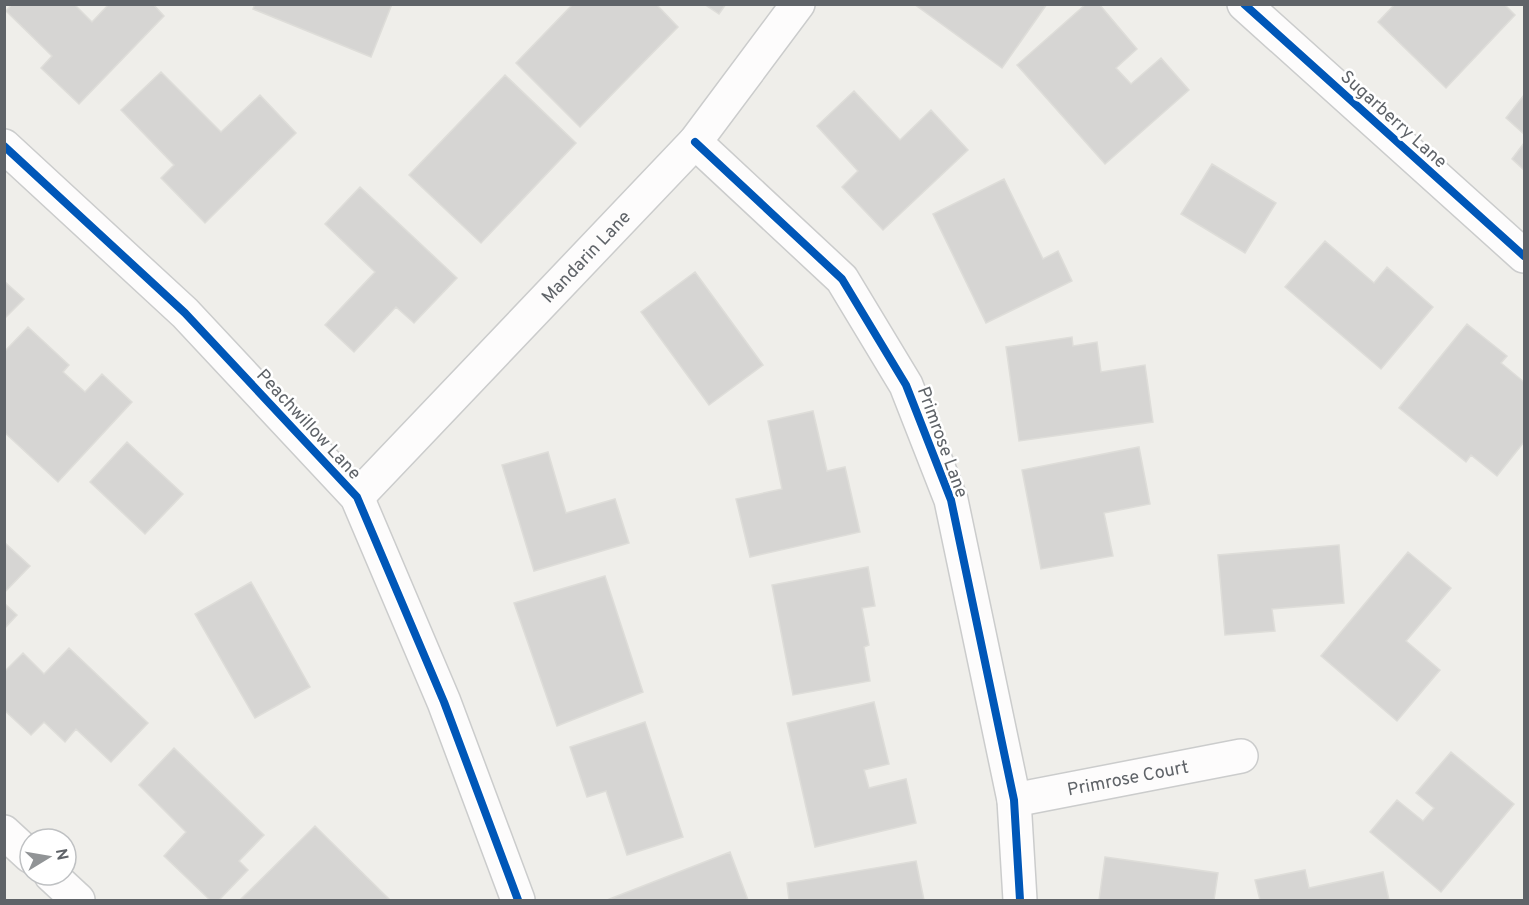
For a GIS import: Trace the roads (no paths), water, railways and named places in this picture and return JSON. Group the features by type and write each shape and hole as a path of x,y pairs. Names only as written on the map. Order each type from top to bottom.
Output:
{"street":[{"name":"Mandarin Lane","path":"357,497 695,142 798,4"},
{"name":"Sugarberry Lane","path":"1244,4 1524,256"},
{"name":"Primrose Lane","path":"695,142 842,279 906,384 951,500 1014,800 1020,900"},
{"name":"Peachwillow Lane","path":"4,146 185,313 357,497 444,702 518,900"},
{"name":"Primrose Court","path":"1014,800 1241,756"},
{"path":"4,832 18,845"},
{"path":"64,887 78,900"}]}
